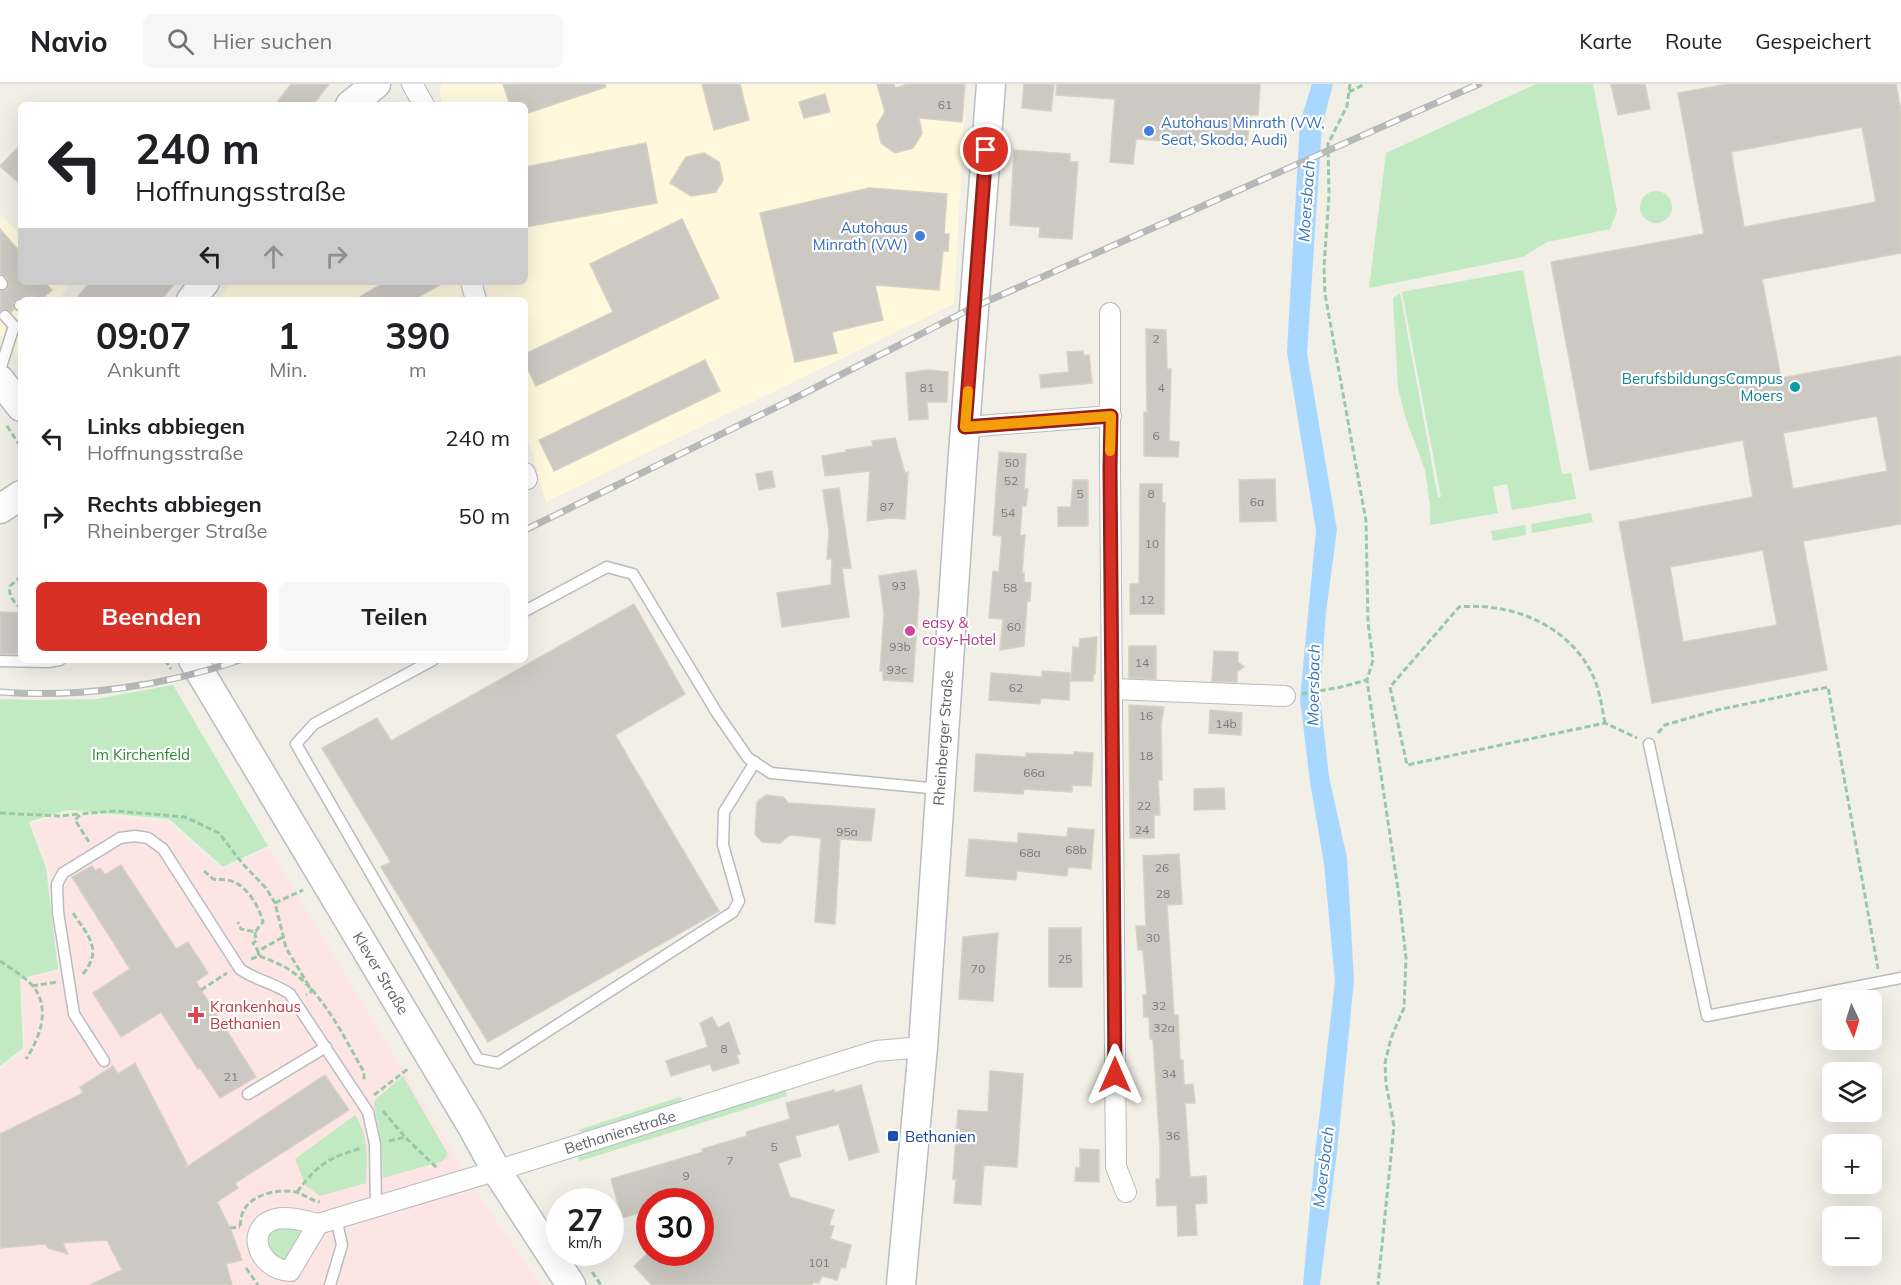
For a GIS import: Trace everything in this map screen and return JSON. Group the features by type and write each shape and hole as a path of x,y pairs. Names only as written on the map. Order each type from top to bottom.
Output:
{"main road":[{"path":"354,102 376,84"},
{"name":"Rheinberger Straße","path":"901,1285 923,1047 991,84"},
{"path":"193,297 203,285"},
{"path":"0,380 14,416"},
{"path":"0,509 18,497"},
{"name":"Klever Straße","path":"196,663 464,1112 496,1170 571,1285"}],"street":[{"path":"412,84 422,102"},
{"path":"1110,314 1116,1167 1126,1192"},
{"path":"965,427 1111,416"},
{"path":"1113,689 1285,696"},
{"name":"Bethanienstraße","path":"327,1221 290,1271 271,1266 262,1258 258,1239 261,1228 277,1219 327,1221 876,1051 923,1047"}],"lane":[{"path":"0,370 17,323 5,316"},
{"path":"528,609 607,567 633,574 717,713 748,758 771,773 940,789"},
{"path":"0,661 18,661"},
{"path":"427,663 314,724 296,744 478,1059 498,1063 733,912 739,901 723,845 724,812 755,762"},
{"path":"1649,744 1707,1016 1901,978"},
{"path":"104,1061 74,1014 56,890 63,873 120,838 127,836 148,838 158,844 240,969 249,976 290,994 356,1093 371,1121 376,1166 376,1206"},
{"path":"248,1094 326,1047"},
{"path":"327,1221 342,1245 330,1285"}],"path":[{"path":"1350,84 1347,106 1328,144 1329,195 1324,267 1325,294 1366,521 1368,623 1373,660 1368,680 1406,958 1404,1008 1391,1038 1385,1063 1386,1084 1394,1126 1378,1285"},
{"path":"1349,92 1365,84"},
{"path":"14,416 18,434"},
{"path":"18,579 10,586 9,592 9,596 18,606"},
{"path":"1605,723 1600,693 1593,676 1573,648 1558,633 1540,622 1520,613 1500,608 1479,605 1459,608 1390,687 1407,765 1605,723 1649,744 1665,725 1717,710 1828,687 1881,982"},
{"path":"1285,696 1368,680"},
{"path":"0,813 60,816 116,811 185,817 204,824 219,833 242,863 266,888 275,903 286,948 312,991"},
{"path":"81,814 75,820 96,852"},
{"path":"204,871 213,879 228,880 241,887 252,899 263,922 255,932 256,941 253,943 259,956"},
{"path":"275,903 303,890"},
{"path":"69,907 90,939 94,953 88,968 76,982"},
{"path":"238,922 241,929 255,932"},
{"path":"258,951 283,937"},
{"path":"0,961 32,986 39,998 43,1020 38,1042 26,1059"},
{"path":"405,1137 376,1103 374,1095 409,1068"},
{"path":"230,1228 240,1227"}],"shaded area":[{"path":"441,84 966,84 954,304 546,502 528,439 528,297 488,297 485,285 528,285 528,102 442,102"},
{"path":"2,215 18,233 18,285 64,285 67,288 60,297 18,297 18,356 0,335 0,217"},
{"path":"230,285 466,285 469,297 220,297"},
{"name":"Krankenhaus Bethanien","path":"70,813 168,822 221,870 269,848 479,1196 541,1285 0,1285 0,1070 25,1051 21,980 59,970 50,870 31,823"}],"green space":[{"path":"1536,84 1593,84 1617,211 1610,229 1547,242 1523,257 1369,288 1386,153"},
{"path":"1656,191 1667,196 1672,207 1667,218 1656,223 1645,218 1640,207 1645,196"},
{"path":"1523,270 1562,474 1571,473 1576,499 1512,510 1507,484 1493,487 1498,513 1430,525 1425,470 1405,416 1398,388 1393,298 1400,293 1438,497 1441,497 1402,292"},
{"path":"1591,513 1593,522 1532,533 1531,524"},
{"path":"1525,525 1526,535 1493,541 1491,531"},
{"name":"Im Kirchenfeld","path":"173,685 268,846 223,867 169,819 68,810 29,822 46,868 58,969 20,979 23,1048 0,1066 0,699 97,699"},
{"path":"403,1076 448,1154 443,1161 383,1178 382,1146 374,1104 375,1100"},
{"path":"785,1090 787,1096 580,1161 576,1154"},
{"path":"680,1097 685,1103 584,1134 578,1130"},
{"path":"355,1115 365,1139 366,1183 320,1196 306,1186 295,1159"},
{"path":"273,1226 297,1227 300,1235 288,1259 278,1258 269,1253 267,1234"}],"water":[{"name":"Moersbach","path":"1312,84 1333,84 1322,126 1307,353 1337,530 1326,612 1320,695 1329,777 1347,858 1354,980 1337,1152 1320,1285 1303,1285 1335,981 1324,864 1310,782 1300,699 1316,531 1287,352 1300,122"}],"building":[{"path":"291,84 329,84 315,102 277,102"},
{"path":"503,84 605,84 606,87 528,113 528,102 509,102"},
{"path":"702,84 740,84 749,120 714,130"},
{"path":"877,84 894,84 895,88 908,84 965,84 962,122 919,118 922,133 913,148 895,153 881,143 877,125 885,112"},
{"path":"1024,84 1054,84 1051,111 1022,108"},
{"path":"1057,84 1260,84 1258,115 1250,115 1247,146 1136,139 1133,164 1110,162 1115,99 1056,95"},
{"path":"1611,84 1645,84 1650,109 1618,115"},
{"name":"BerufsbildungsCampus Moers","path":"1728,84 1896,84 1901,111 1901,253 1762,279 1781,378 1901,356 1901,524 1803,541 1827,670 1652,703 1619,522 1753,497 1743,440 1590,470 1551,262 1704,234 1678,93","holes":["1862,127 1876,202 1744,227 1731,152","1877,416 1887,471 1793,489 1783,433","1763,550 1777,625 1683,642 1670,567"]},
{"path":"825,94 830,112 804,118 799,102"},
{"path":"646,143 657,203 528,226 528,166"},
{"path":"18,147 18,182 0,166"},
{"path":"1014,150 1070,154 1070,162 1078,162 1072,239 1039,237 1040,227 1010,225"},
{"path":"704,153 719,162 723,180 716,192 691,196 670,183 686,157"},
{"path":"869,188 947,194 944,234 949,234 948,251 943,251 939,290 875,285 883,320 832,332 837,353 795,362 760,213"},
{"path":"682,219 719,298 536,386 528,369 528,353 613,312 590,264"},
{"path":"0,229 18,250 18,285 47,285 52,290 44,297 32,295 18,297 13,303 14,309 11,312 7,309 0,311 0,291 7,290 9,284 6,277 0,274"},
{"path":"88,285 174,285 164,297 78,297"},
{"path":"380,285 440,285 418,297 360,297"},
{"path":"1146,329 1166,330 1167,369 1171,369 1169,441 1179,442 1178,457 1144,456 1144,412 1147,413"},
{"path":"1083,351 1084,356 1089,355 1092,383 1041,388 1040,375 1069,372 1067,352"},
{"path":"705,360 720,391 554,471 539,440"},
{"path":"928,370 948,372 947,402 927,402 928,419 909,420 906,373"},
{"path":"895,438 905,473 908,472 905,519 867,521 870,471 825,476 822,456 873,446 872,441"},
{"path":"999,452 1026,454 1024,489 1028,489 1026,506 1022,506 1020,536 1025,535 1022,573 1024,573 1024,582 1031,583 1030,601 1027,601 1024,646 1000,650 1003,619 989,618 993,571 999,572 1002,536 993,535"},
{"path":"772,471 775,487 759,490 756,474"},
{"path":"1275,479 1276,521 1240,522 1239,480"},
{"path":"1073,480 1088,480 1088,526 1058,526 1058,507 1071,507"},
{"path":"1140,484 1162,484 1162,503 1165,503 1164,614 1130,614 1130,584 1139,584"},
{"path":"839,488 851,568 842,568 849,617 782,627 777,593 831,585 832,559 827,559 829,532 823,490"},
{"path":"916,570 919,592 913,682 883,680 883,671 880,671 884,614 879,576"},
{"path":"634,604 685,694 615,735 719,911 488,1042 381,867 391,862 322,748 377,718 391,741"},
{"path":"0,612 18,613 18,654 0,654"},
{"path":"1097,637 1093,681 1071,681 1073,647 1079,648 1080,639"},
{"path":"1129,646 1156,646 1156,679 1129,678"},
{"path":"1214,651 1238,652 1238,662 1244,667 1237,672 1237,682 1212,681"},
{"path":"1042,671 1070,673 1069,700 1041,698 1040,704 989,700 991,673 1042,677"},
{"path":"1129,705 1164,707 1161,724 1162,780 1158,780 1160,815 1154,815 1154,838 1130,838"},
{"path":"1210,710 1242,713 1241,735 1209,733"},
{"path":"1074,752 1093,753 1091,786 1072,785 1072,792 1024,789 1023,794 974,791 976,754 1026,757 1026,753 1074,755"},
{"path":"1224,788 1225,809 1194,810 1194,789"},
{"path":"766,795 783,797 788,803 875,809 871,841 840,839 835,924 815,922 821,838 790,835 780,843 762,842 755,834 757,802"},
{"path":"1068,828 1094,830 1091,869 1068,867 1067,876 1017,871 1016,880 966,876 969,839 1018,843 1018,833 1067,837"},
{"path":"1179,854 1182,904 1167,905 1174,1016 1178,1015 1180,1060 1183,1060 1184,1085 1193,1084 1195,1103 1185,1103 1190,1177 1206,1176 1207,1203 1195,1204 1197,1235 1178,1236 1177,1205 1157,1206 1156,1179 1160,1179 1160,1147 1153,1039 1150,1039 1149,1017 1144,1017 1143,995 1147,995 1143,950 1138,950 1136,926 1146,926 1143,856"},
{"path":"121,865 176,949 188,942 208,973 196,982 256,1077 220,1098 161,1012 121,1037 93,993 130,969 72,877 92,866 95,871 100,868 105,875"},
{"path":"1049,928 1081,928 1082,987 1049,987"},
{"path":"998,933 993,1001 959,999 963,937"},
{"path":"712,1017 718,1028 729,1022 740,1054 737,1055 739,1063 713,1071 710,1064 671,1076 666,1061 708,1047 700,1023"},
{"path":"135,1063 187,1164 185,1168 325,1075 349,1110 235,1183 238,1188 217,1202 242,1260 226,1264 232,1285 90,1285 122,1270 107,1240 63,1243 68,1254 48,1248 45,1244 0,1248 0,1134 83,1093 80,1087 113,1066 118,1074"},
{"path":"990,1071 1023,1074 1017,1167 984,1165 981,1205 954,1203 956,1179 953,1179 958,1110 988,1112"},
{"path":"861,1085 879,1152 849,1160 839,1124 795,1136 801,1156 778,1163 790,1197 834,1210 829,1225 834,1226 830,1239 851,1245 845,1268 841,1267 837,1280 822,1276 819,1283 813,1282 812,1285 652,1285 634,1266 636,1264 636,1266 714,1266 714,1188 636,1188 636,1214 624,1217 624,1188 614,1188 611,1179 703,1152 702,1149 747,1136 746,1132 790,1119 786,1103 834,1090 834,1093"},
{"path":"1080,1149 1099,1150 1099,1182 1075,1181 1076,1168 1080,1168"}],"railway":[{"path":"528,529 795,398 974,307 1479,84"},
{"path":"0,692 61,693 122,688 182,677 230,663"}],"slow traffic":[{"path":"968,391 965,427 1111,416 1110,451"}],"place":[{"name":"Autohaus Minrath (VW, Seat, Skoda, Audi)","path":"1149,131"},
{"name":"Autohaus Minrath (VW)","path":"920,236"},
{"name":"BerufsbildungsCampus Moers","path":"1795,387"},
{"name":"easy & cosy-Hotel","path":"910,631"},
{"name":"Krankenhaus Bethanien","path":"196,1015"},
{"name":"Bethanien","path":"893,1136"}],"route":[{"path":"986,150 965,427 1111,416 1115,1075"}]}
